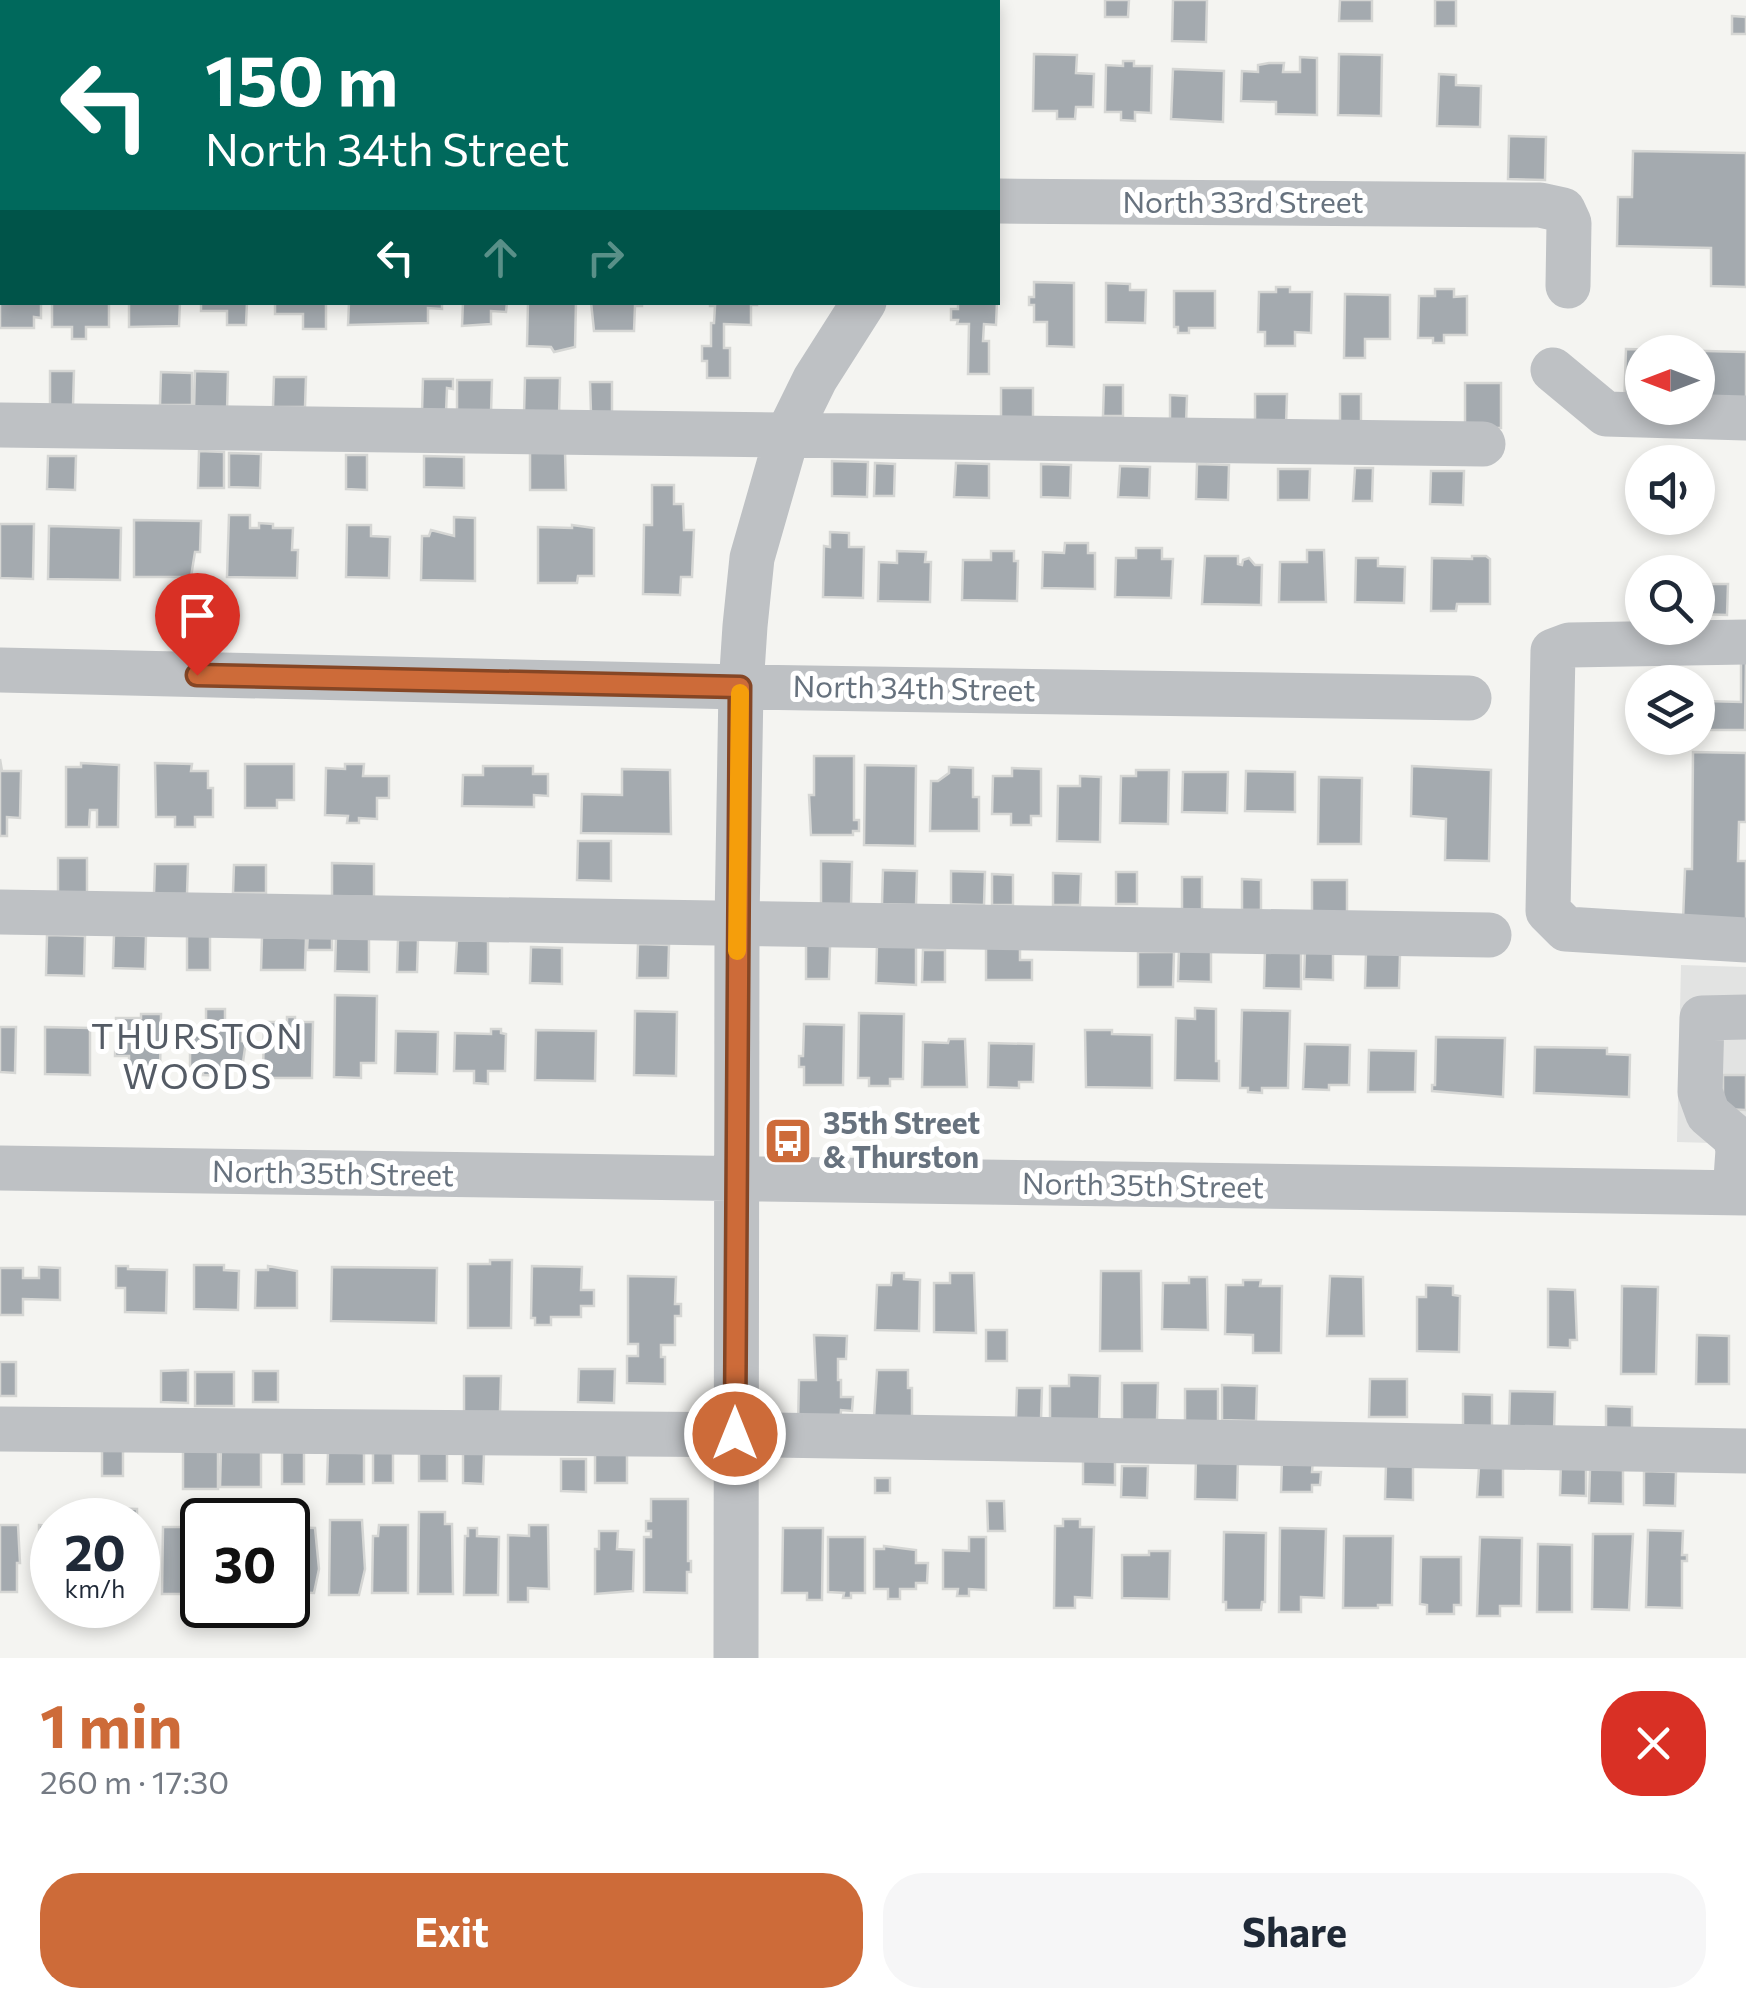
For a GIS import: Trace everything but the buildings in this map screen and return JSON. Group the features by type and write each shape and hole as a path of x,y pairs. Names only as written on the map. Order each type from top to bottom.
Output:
{"street":[{"name":"North 33rd Street","path":"1000,201 1540,205 1562,210 1569,222 1568,286"},
{"path":"736,1658 740,687 752,558 787,436 815,379 862,305"},
{"path":"1552,370 1606,414 1746,418"},
{"path":"0,425 1483,444"},
{"path":"1746,642 1568,644 1552,651 1548,911 1566,930 1746,940"},
{"name":"North 34th Street","path":"0,670 1468,698"},
{"path":"0,912 1489,936"},
{"path":"1741,1193 1735,1137 1708,1114 1700,1092 1702,1018 1746,1016"},
{"name":"North 35th Street","path":"0,1168 1741,1193"},
{"path":"0,1428 735,1434 1746,1450"}],"shaded area":[{"path":"1681,965 1746,967 1746,1144 1677,1142"}],"slow traffic":[{"path":"737,951 740,693"}],"place":[{"name":"35th Street & Thurston","path":"788,1141"}],"district":[{"name":"THURSTON WOODS","path":"198,1057"}],"route":[{"path":"197,675 740,687 735,1434"}]}
